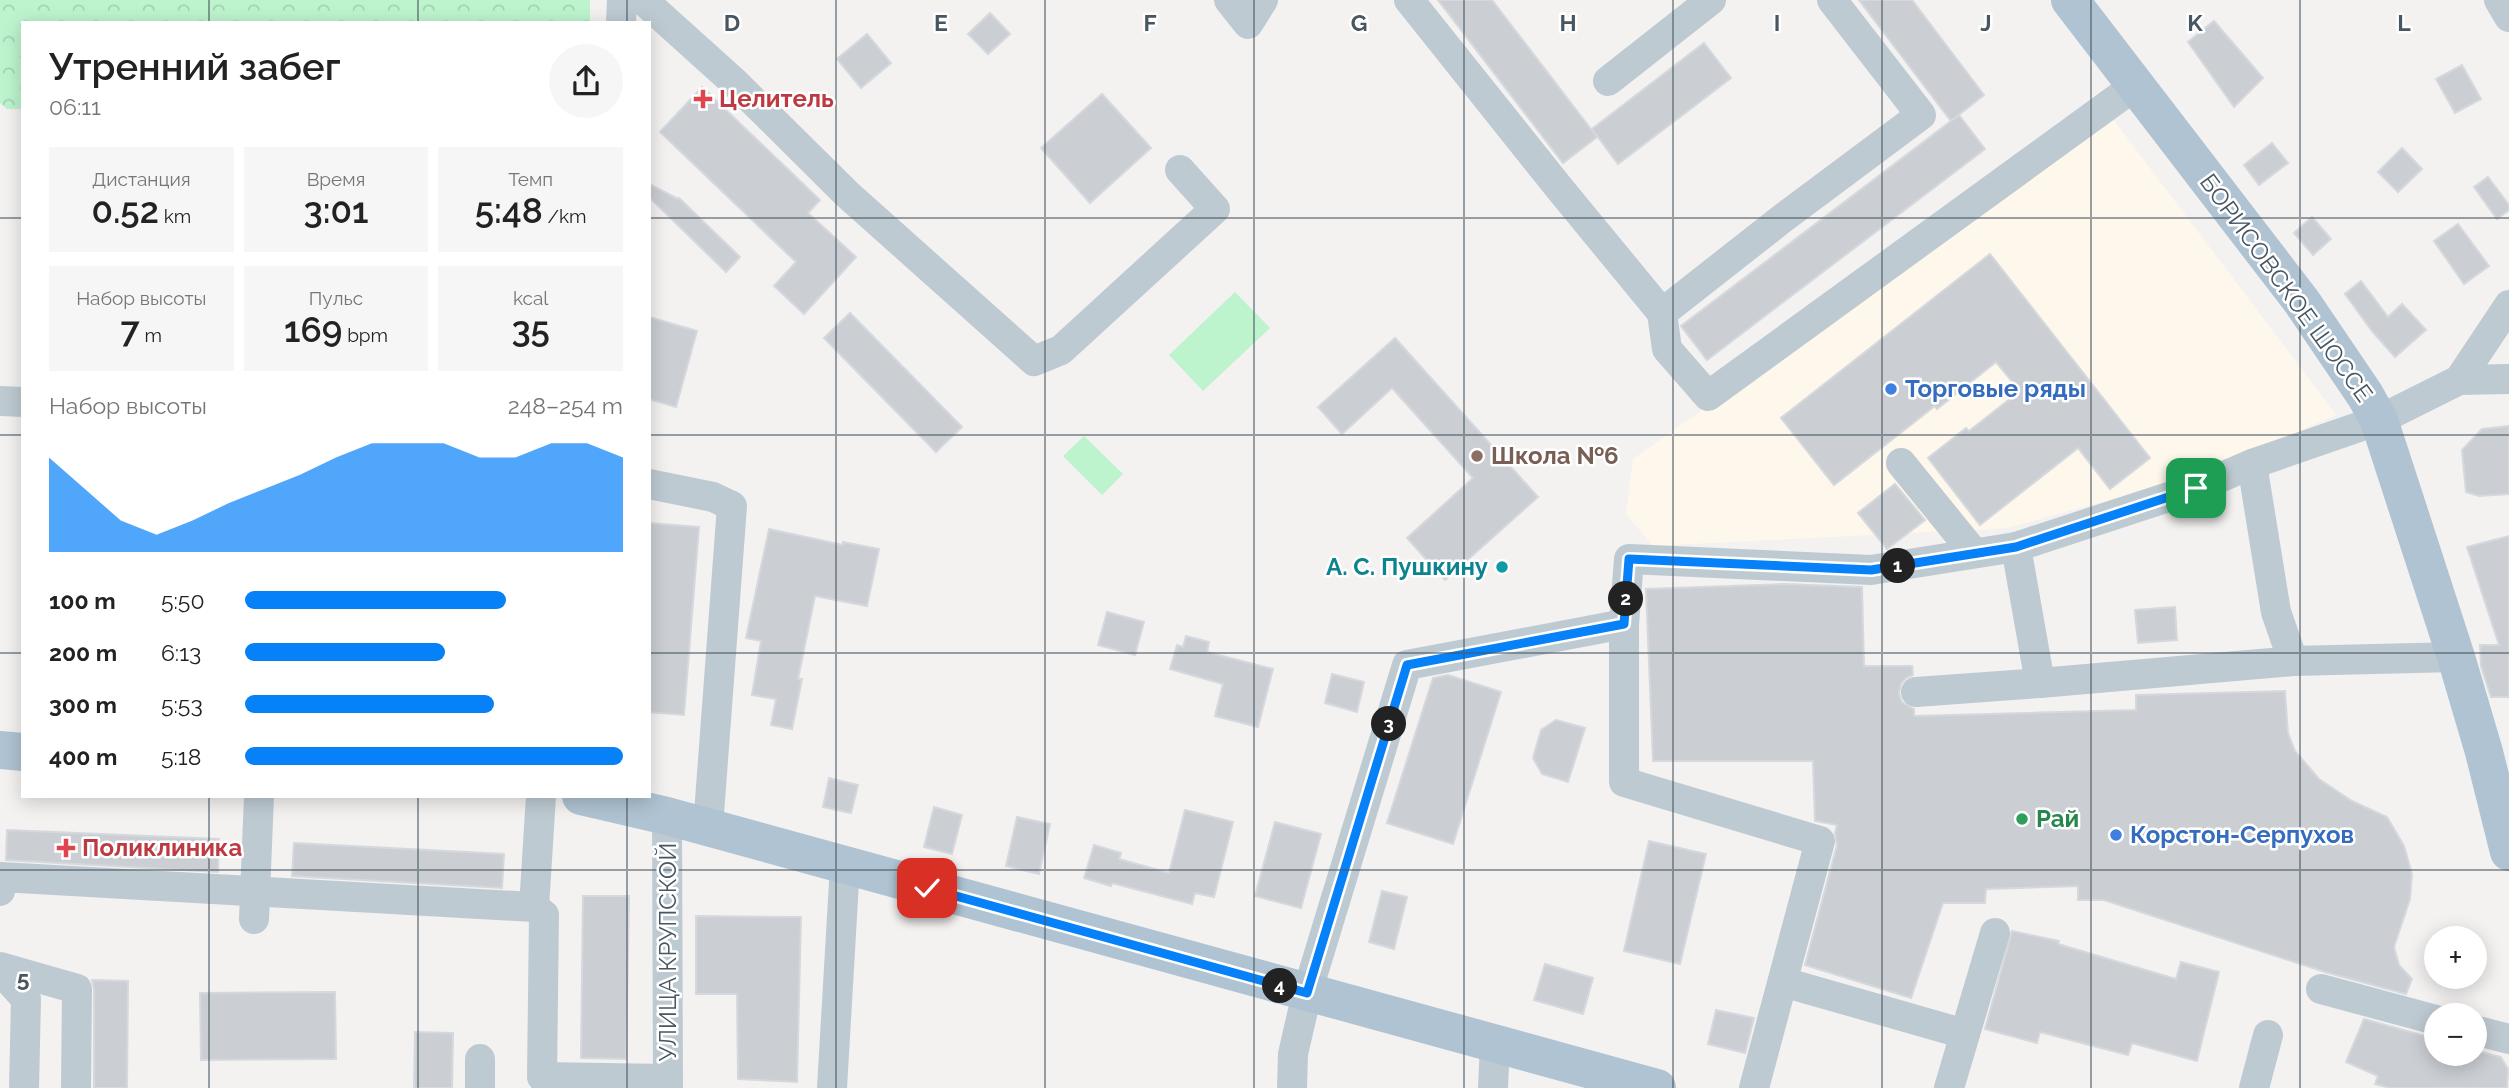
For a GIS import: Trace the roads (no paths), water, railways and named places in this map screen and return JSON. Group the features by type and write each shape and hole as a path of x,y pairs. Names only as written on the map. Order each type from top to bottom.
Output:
{"main road":[{"name":"БОРИСОВСКОЕ ШОССЕ","path":"2070,0 2302,302 2379,420 2456,657 2508,846"},
{"path":"0,750 21,752"},
{"path":"589,798 708,827 1657,1088"}],"street":[{"path":"621,21 622,0"},
{"path":"643,0 734,82 847,194 1034,361 1060,350 1215,209 1181,170"},
{"path":"1229,0 1248,24 1263,0"},
{"path":"1409,0 1662,313 1667,349 1708,396 2136,85"},
{"path":"1608,81 1711,0"},
{"path":"1662,313 1921,115 1832,0"},
{"path":"2499,0 2509,17"},
{"path":"2459,380 2507,314"},
{"path":"1754,1088 1820,841 1624,782 1624,624 1629,559 1871,570 2016,547 2196,488 2252,464 2379,420 2459,380 2509,379"},
{"path":"0,401 21,402"},
{"path":"1901,463 1974,553"},
{"path":"2252,464 2276,612 2293,661"},
{"path":"651,484 713,497 732,506 708,827"},
{"path":"2016,547 2040,683"},
{"path":"1292,1088 1293,1054 1307,993 1407,665 1624,624"},
{"path":"1916,692 2293,661 2456,657"},
{"path":"255,905 259,798"},
{"path":"534,907 541,798"},
{"name":"УЛИЦА КРУПСКОЙ","path":"667,816 668,1084"},
{"path":"832,1088 845,865"},
{"path":"0,891 1,877 255,905 534,907 544,915 539,1083 668,1084"},
{"path":"1949,1088 1995,933"},
{"path":"0,968 26,999 24,1088"},
{"path":"0,968 77,989 76,1088"},
{"path":"1783,982 1965,1034"},
{"path":"2321,989 2424,1017"},
{"path":"2487,1033 2509,1039"},
{"path":"2254,1088 2268,1035"},
{"path":"1493,1088 1495,1044"}],"place":[{"name":"Целитель","path":"703,99"},
{"name":"Торговые ряды","path":"1891,389"},
{"name":"Школа №6","path":"1477,456"},
{"name":"А. С. Пушкину","path":"1502,567"},
{"name":"Рай","path":"2022,819"},
{"name":"Корстон-Серпухов","path":"2116,835"},
{"name":"Поликлиника","path":"66,848"}]}
